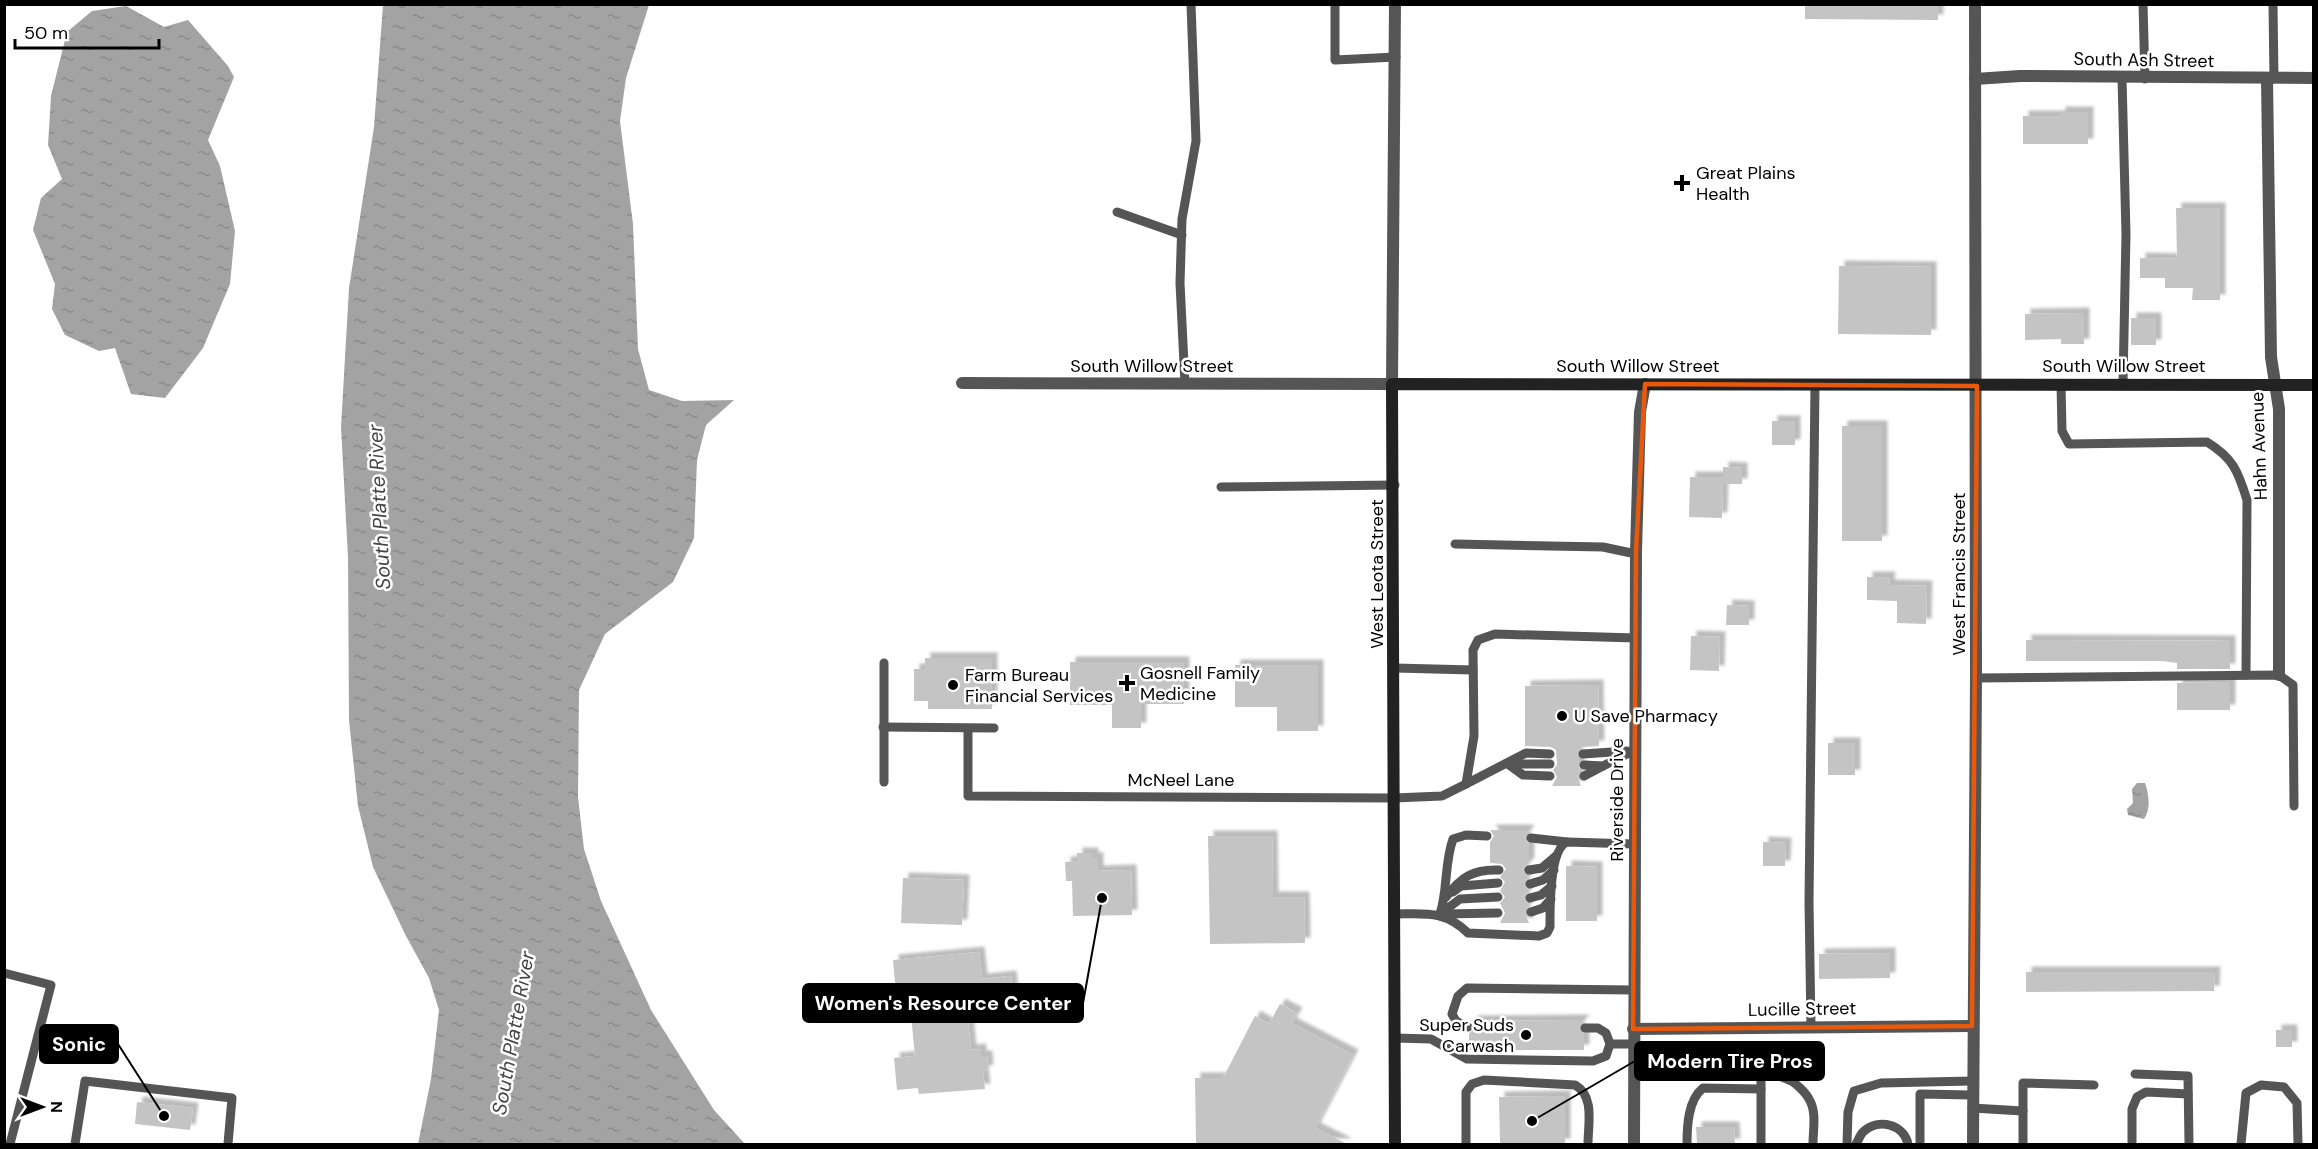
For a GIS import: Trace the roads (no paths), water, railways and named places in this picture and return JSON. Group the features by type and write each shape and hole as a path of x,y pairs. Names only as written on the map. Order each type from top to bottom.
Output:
{"main road":[{"name":"South Willow Street","path":"1392,384 2313,385"},
{"name":"West Leota Street","path":"1392,384 1395,485 1395,1144"}],"street":[{"name":"West Leota Street","path":"1392,384 1395,4"},
{"name":"West Francis Street","path":"1973,1144 1977,386 1975,4"},
{"name":"South Ash Street","path":"1975,79 2020,76 2145,79 2313,78"},
{"name":"Hahn Avenue","path":"2270,79 2271,357 2279,409 2279,675"},
{"name":"South Willow Street","path":"962,383 1392,384"},
{"name":"Riverside Drive","path":"1634,1144 1636,554 1640,412 1644,384"},
{"name":"Lucille Street","path":"1633,1029 1972,1026"}],"lane":[{"path":"1185,384 1180,283 1182,219 1196,141 1191,4"},
{"path":"1335,4 1335,60 1396,57"},
{"path":"2143,4 2145,79"},
{"path":"2270,79 2273,4"},
{"path":"2122,78 2126,234 2123,384"},
{"path":"1117,212 1182,235"},
{"path":"2061,384 2062,431 2068,444 2207,442 2225,453 2239,474 2247,500 2246,675"},
{"path":"1811,1027 1809,902 1815,385"},
{"path":"1221,487 1395,485"},
{"path":"1455,544 1603,547 1636,554"},
{"path":"1466,784 1474,736 1473,650 1478,640 1495,634 1636,638"},
{"path":"884,663 884,782"},
{"path":"1395,668 1473,670"},
{"path":"1976,678 2279,675 2293,685 2294,806"},
{"path":"883,728 994,728"},
{"name":"McNeel Lane","path":"968,729 968,796 1394,798 1442,796 1526,753 1550,759"},
{"path":"1583,754 1635,750"},
{"path":"1584,776 1635,750"},
{"path":"1508,764 1523,775 1550,776"},
{"path":"1584,765 1603,766"},
{"path":"1440,915 1446,897 1448,855 1453,839 1466,835 1487,836"},
{"path":"1531,838 1567,842 1634,844"},
{"path":"1440,915 1456,921 1468,933 1539,936 1547,933 1550,927 1556,856 1560,845 1567,842"},
{"path":"1529,870 1542,868 1556,856"},
{"path":"1446,897 1460,879 1486,870 1499,870"},
{"path":"1530,884 1542,880 1554,870"},
{"path":"1446,897 1461,886 1498,883"},
{"path":"1530,898 1541,895 1552,886"},
{"path":"1440,915 1460,899 1498,897"},
{"path":"1531,912 1543,908 1551,899"},
{"path":"1395,914 1498,913"},
{"path":"4,973 51,985 10,1144"},
{"path":"1468,1027 1456,1021 1452,1014 1458,996 1467,988 1633,990"},
{"path":"1395,1038 1431,1039 1467,1059 1593,1061 1606,1056 1610,1044 1606,1033 1598,1028 1586,1028"},
{"path":"1610,1044 1633,1044"},
{"path":"1633,1070 1710,1068 1761,1073 1790,1080 1809,1099 1814,1114 1813,1144"},
{"path":"1761,1073 1761,1144"},
{"path":"2135,1074 2188,1076 2188,1144"},
{"path":"1466,1144 1466,1092 1472,1084 1484,1080 1575,1085 1584,1090 1589,1103 1588,1144"},
{"path":"75,1144 85,1081 232,1098 228,1144"},
{"path":"1847,1144 1848,1112 1854,1091 1881,1083 1972,1081"},
{"path":"1910,1082 1920,1094 1920,1144"},
{"path":"2024,1144 2023,1083 2094,1085"},
{"path":"2241,1144 2246,1094 2261,1085 2284,1087 2297,1103 2298,1144"},
{"path":"1687,1144 1687,1125 1695,1094 1703,1088 1761,1089"},
{"path":"2132,1144 2132,1108 2137,1097 2146,1092 2188,1094"},
{"path":"1920,1094 2023,1111"},
{"path":"1856,1144 1864,1131 1882,1124 1898,1127 1906,1135 1908,1144"}],"water":[{"name":"South Platte River","path":"383,5 649,5 626,78 620,121 633,224 638,349 649,390 682,401 734,400 706,425 697,460 694,538 673,582 605,634 579,690 578,797 584,849 601,901 651,1010 714,1110 745,1144 418,1144 431,1079 439,1010 429,978 373,867 358,806 349,720 348,557 341,427 349,288 374,127"},
{"path":"126,6 164,27 188,20 228,66 234,77 208,140 220,166 235,231 230,284 203,348 165,398 131,394 115,348 99,351 65,335 52,309 55,284 33,230 41,198 62,179 48,145 51,96 67,32 92,11"},
{"path":"2137,783 2145,783 2148,792 2149,802 2144,819 2128,815 2127,809 2133,803 2132,789"}],"place":[{"name":"Great Plains Health","path":"1682,183"},
{"name":"Gosnell Family Medicine","path":"1127,683"},
{"name":"Farm Bureau Financial Services","path":"953,685"},
{"name":"U Save Pharmacy","path":"1562,716"},
{"name":"Women's Resource Center","path":"1102,898"},
{"name":"Super Suds Carwash","path":"1526,1035"},
{"name":"Sonic","path":"164,1116"},
{"name":"Modern Tire Pros","path":"1532,1121"}]}
